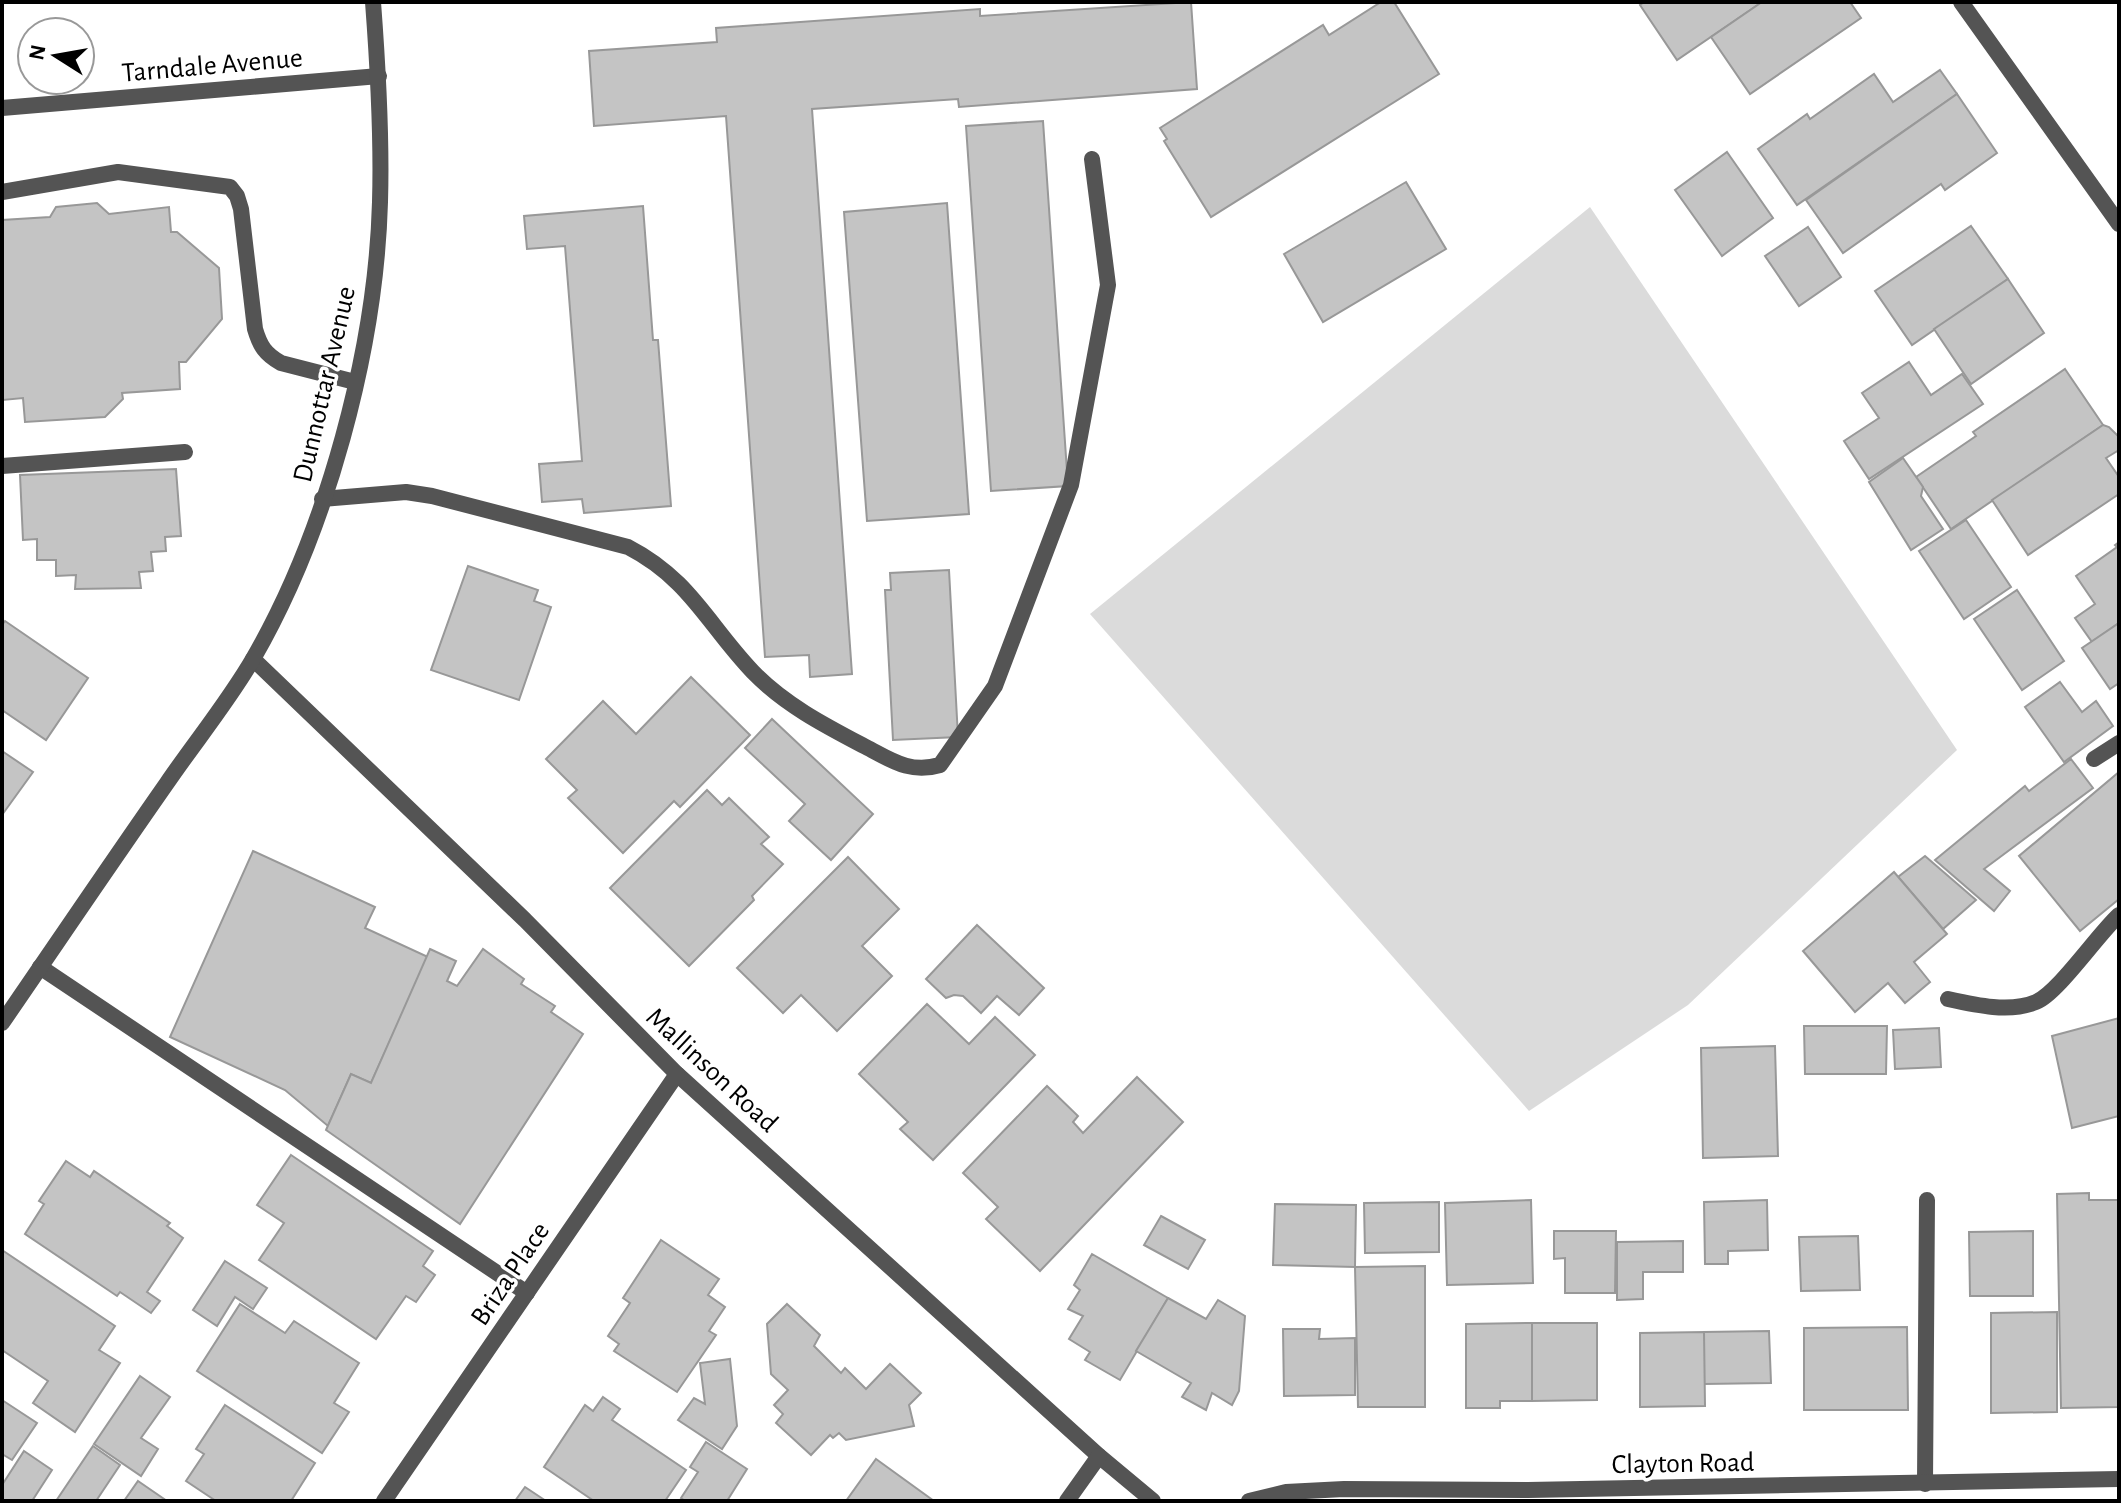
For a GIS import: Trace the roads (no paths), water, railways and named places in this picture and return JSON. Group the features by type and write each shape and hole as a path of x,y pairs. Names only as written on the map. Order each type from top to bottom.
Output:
{"street":[{"name":"Dunnottar Avenue","path":"2,1023 253,659 298,567 339,454 373,292 380,202 379,76 373,2"},
{"path":"1961,2 2119,224"},
{"name":"Tarndale Avenue","path":"2,108 379,76"},
{"path":"322,499 406,492 432,496 628,547 654,560 682,585 754,673 807,716 905,768 926,769 940,765 995,686 1071,485 1108,285 1092,159"},
{"path":"2,192 118,172 230,187 241,209 255,329 260,346 281,363 355,382"},
{"path":"2,466 185,452"},
{"name":"Mallinson Road","path":"253,659 525,920 677,1074 1099,1456 1153,1501"},
{"path":"2094,759 2119,743"},
{"path":"1948,999 2002,1008 2036,1002 2054,989 2119,915"},
{"path":"40,967 527,1293"},
{"name":"Briza Place","path":"384,1501 677,1074"},
{"path":"1925,1484 1927,1200"},
{"path":"1067,1501 1099,1456"},
{"name":"Clayton Road","path":"1249,1501 1286,1492 1344,1489 1528,1490 2119,1479"}]}
